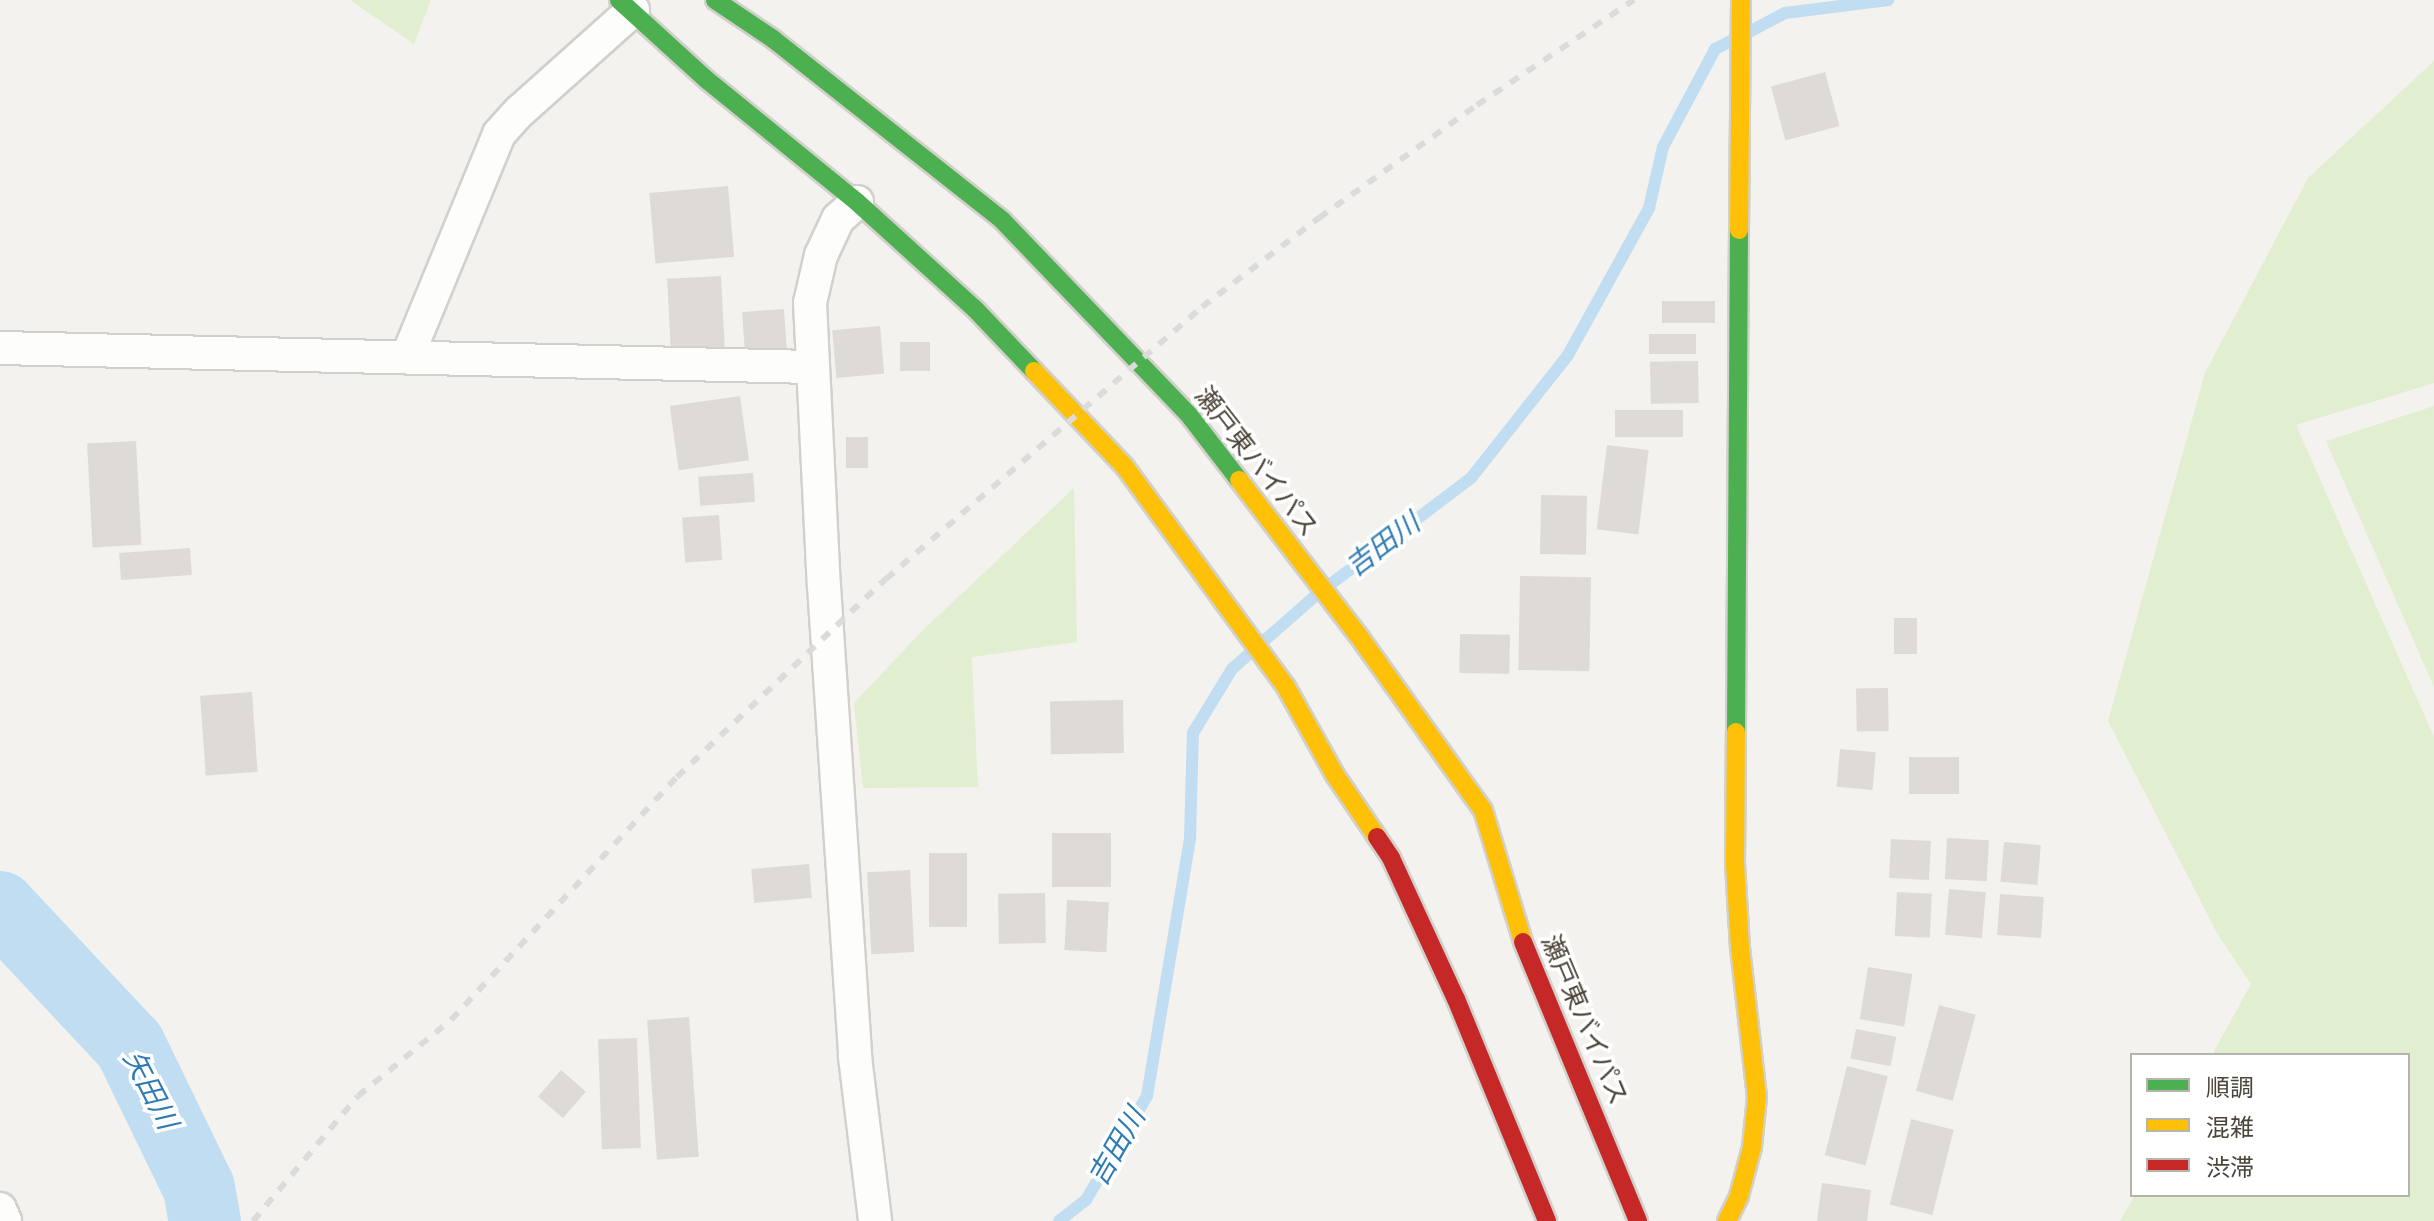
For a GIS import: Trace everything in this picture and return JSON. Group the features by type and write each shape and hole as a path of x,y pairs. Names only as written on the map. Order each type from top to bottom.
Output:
{"main road":[{"name":"瀬戸東バイパス","path":"715,0 773,39 1002,220 1189,415 1358,635 1483,810 1514,920 1638,1221"},
{"path":"1727,1221 1739,1196 1752,1147 1757,1097 1740,948 1735,864 1741,0"},
{"path":"633,3 707,80 736,100 857,202 975,309 1125,467 1286,687 1335,775 1391,858 1456,999 1547,1221"}],"street":[{"path":"408,355 499,134 633,3"},
{"path":"857,202 838,219 821,255 810,303 855,1057 875,1221"},
{"path":"0,348 408,355 813,367"},
{"path":"0,1209 5,1221"}],"green space":[{"path":"350,0 431,0 414,44"},
{"path":"2434,61 2434,383 2296,425 2434,737 2434,1221 2120,1221 2134,1197 2410,1197 2410,1053 2213,1053 2251,984 2217,933 2108,721 2205,373 2308,178"},
{"path":"2434,406 2434,687 2326,441"},
{"path":"1074,488 1077,642 972,657 978,787 863,788 854,703 923,630"}],"building":[{"path":"1825,72 1839,126 1785,141 1771,86"},
{"path":"728,186 734,257 655,264 649,193"},
{"path":"721,276 725,354 671,357 667,279"},
{"path":"1662,301 1715,301 1715,323 1662,323"},
{"path":"784,309 787,349 745,352 742,312"},
{"path":"880,326 884,374 836,378 832,330"},
{"path":"1649,334 1696,334 1696,354 1649,354"},
{"path":"900,342 930,342 930,371 900,371"},
{"path":"1698,361 1699,403 1651,404 1650,362"},
{"path":"740,396 749,460 679,470 670,406"},
{"path":"1615,410 1683,410 1683,437 1615,437"},
{"path":"846,437 868,437 868,468 846,468"},
{"path":"136,441 141,545 93,547 87,444"},
{"path":"1607,445 1649,450 1638,534 1597,529"},
{"path":"753,473 755,502 700,506 698,477"},
{"path":"1541,495 1587,496 1586,555 1540,554"},
{"path":"719,515 722,560 685,562 682,518"},
{"path":"190,548 192,575 121,580 119,553"},
{"path":"1520,576 1591,577 1589,671 1518,670"},
{"path":"1894,618 1917,618 1917,654 1894,654"},
{"path":"1460,634 1510,635 1509,674 1459,673"},
{"path":"1888,688 1889,731 1857,732 1856,689"},
{"path":"252,692 258,772 206,775 200,696"},
{"path":"1123,700 1124,753 1051,754 1050,701"},
{"path":"1840,749 1876,752 1873,790 1837,787"},
{"path":"1909,757 1959,757 1959,794 1909,794"},
{"path":"1052,833 1111,833 1111,887 1052,887"},
{"path":"1947,838 1989,840 1987,881 1945,879"},
{"path":"1891,839 1931,841 1929,880 1889,878"},
{"path":"2004,842 2041,845 2037,885 2001,882"},
{"path":"929,853 967,853 967,927 929,927"},
{"path":"809,864 812,898 754,903 751,869"},
{"path":"910,870 914,952 871,954 867,872"},
{"path":"1949,889 1986,892 1982,938 1945,935"},
{"path":"1897,892 1932,894 1930,938 1895,936"},
{"path":"1045,893 1046,943 999,944 998,894"},
{"path":"2000,894 2044,897 2041,938 1997,935"},
{"path":"1067,900 1109,902 1106,952 1064,950"},
{"path":"1868,967 1912,974 1904,1026 1860,1019"},
{"path":"1939,1005 1976,1015 1953,1101 1916,1091"},
{"path":"689,1017 699,1157 657,1160 647,1020"},
{"path":"1856,1029 1896,1037 1891,1066 1850,1058"},
{"path":"637,1038 641,1148 602,1149 598,1039"},
{"path":"1847,1066 1888,1076 1865,1165 1825,1155"},
{"path":"561,1070 586,1092 563,1118 538,1096"},
{"path":"1911,1119 1954,1130 1932,1215 1890,1204"},
{"path":"1822,1183 1871,1190 1867,1221 1817,1221"}],"waterway":[{"name":"吉田川","path":"1749,32 1785,13 1888,0"},
{"name":"吉田川","path":"1059,1221 1086,1200 1147,1096 1190,838 1193,733 1232,669 1315,596 1471,478 1568,355 1649,208 1663,147 1715,49 1733,40"},
{"name":"矢田川","path":"0,907 130,1046 199,1188 205,1221"}],"railway":[{"path":"253,1221 358,1096 451,1020 677,777 886,579 1202,307 1319,218 1477,105 1634,0"}],"traffic: fast":[{"path":"619,0 707,80 857,202 975,309 1034,371"},
{"path":"715,0 773,39 1002,220 1189,415 1239,480"},
{"path":"1736,732 1739,230"}],"traffic: slow":[{"path":"1739,230 1741,0"},
{"path":"1034,371 1125,467 1286,687 1335,775 1377,837"},
{"path":"1239,480 1358,635 1483,810 1523,942"},
{"path":"1727,1221 1739,1196 1752,1147 1757,1097 1740,948 1735,864 1736,732"}],"traffic: jam":[{"path":"1377,837 1391,858 1456,999 1547,1221"},
{"path":"1523,942 1638,1221"}]}
